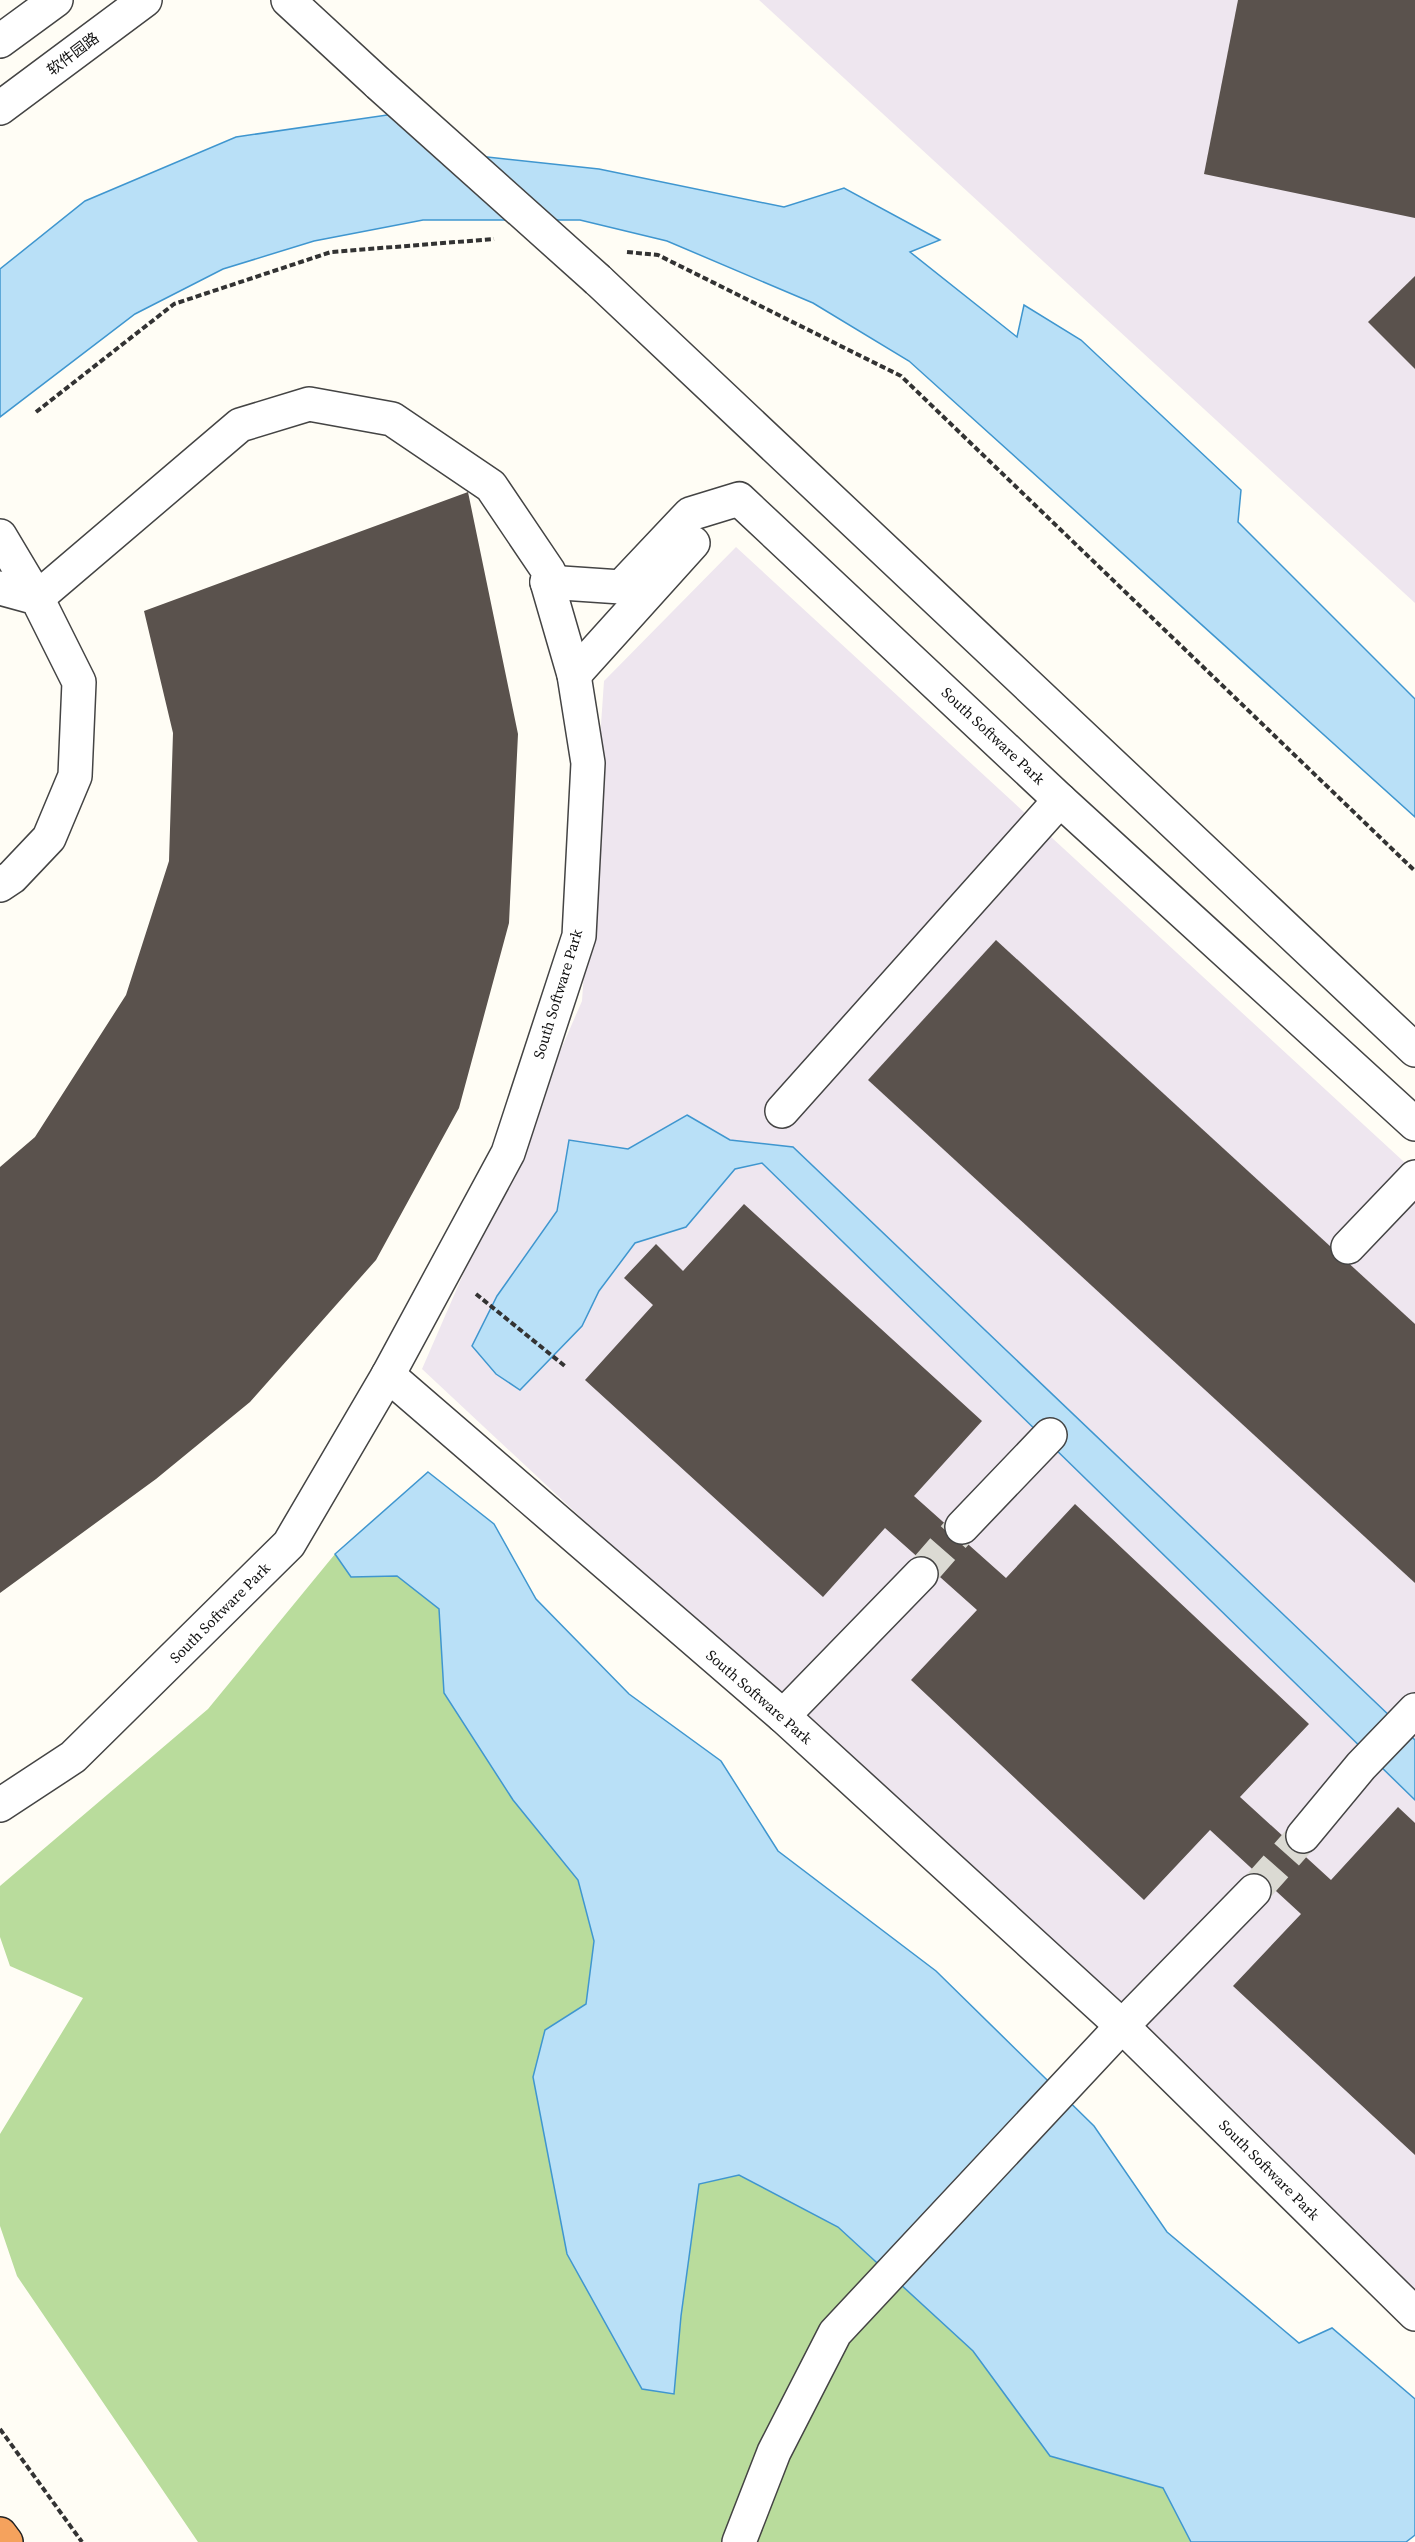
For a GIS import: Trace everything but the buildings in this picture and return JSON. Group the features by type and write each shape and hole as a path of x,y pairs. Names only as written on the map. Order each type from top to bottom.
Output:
{"highway":[{"path":"0,2534 6,2542"}],"street":[{"path":"0,41 56,0"},
{"name":"软件园路","path":"0,108 145,0"},
{"path":"288,0 598,280 1415,1050"},
{"name":"South Software Park","path":"0,1805 73,1757 288,1544 388,1375 508,1153 579,936 588,763 574,675 547,582 549,572 491,486 392,418 309,404 240,425 37,598"},
{"name":"South Software Park","path":"547,582 621,587 690,514 738,499 1060,800 1415,1124"},
{"path":"574,675 704,531 760,518"},
{"path":"0,885 12,877 49,838 75,776 80,682 37,598 2,538"},
{"path":"0,588 37,598"},
{"path":"782,1112 1060,800"},
{"path":"1348,1247 1415,1177"},
{"name":"South Software Park","path":"388,1375 783,1716 1122,2026 1415,2314"},
{"path":"962,1527 1050,1435"},
{"path":"783,1716 921,1574"},
{"path":"1303,1836 1361,1766 1415,1710"},
{"path":"739,2542 774,2452 835,2333 1122,2026 1254,1891"}],"path":[{"path":"487,1303 566,1367"},
{"path":"0,2429 82,2542"}],"shaded area":[{"path":"759,0 1415,0 1415,603"},
{"path":"736,547 1415,1172 1415,2297 422,1369 582,1001 604,681"}],"green space":[{"path":"335,1554 351,1577 397,1576 440,1609 444,1693 513,1800 578,1880 594,1941 586,2004 545,2030 554,2182 567,2254 642,2389 674,2393 681,2316 699,2184 739,2175 838,2227 973,2351 1050,2456 1163,2488 1191,2542 198,2542 17,2276 0,2226 0,2134 83,1998 10,1966 0,1937 0,1886 208,1709"}],"water":[{"path":"394,114 460,154 599,169 784,207 844,188 940,240 910,252 1017,337 1024,305 1081,340 1241,490 1238,522 1415,699 1415,817 909,361 813,303 667,241 580,220 423,220 314,241 223,269 135,314 0,417 0,269 85,201 236,137"},
{"path":"687,1115 730,1140 793,1147 1415,1740 1415,1800 762,1163 735,1169 686,1227 635,1243 599,1291 582,1326 520,1390 496,1374 472,1346 497,1296 557,1211 569,1140 628,1149"},
{"path":"428,1472 494,1524 536,1599 629,1694 721,1761 778,1851 936,1971 1094,2126 1167,2232 1299,2343 1332,2328 1415,2399 1415,2535 1406,2542 1191,2542 1163,2488 1050,2456 973,2351 838,2227 739,2175 699,2184 681,2316 674,2394 642,2389 567,2254 533,2077 545,2030 586,2004 594,1941 578,1880 513,1800 444,1693 439,1609 397,1576 351,1577 335,1554"}],"tunnel":[{"path":"921,1574 962,1527"},
{"path":"1254,1891 1303,1836"}]}
